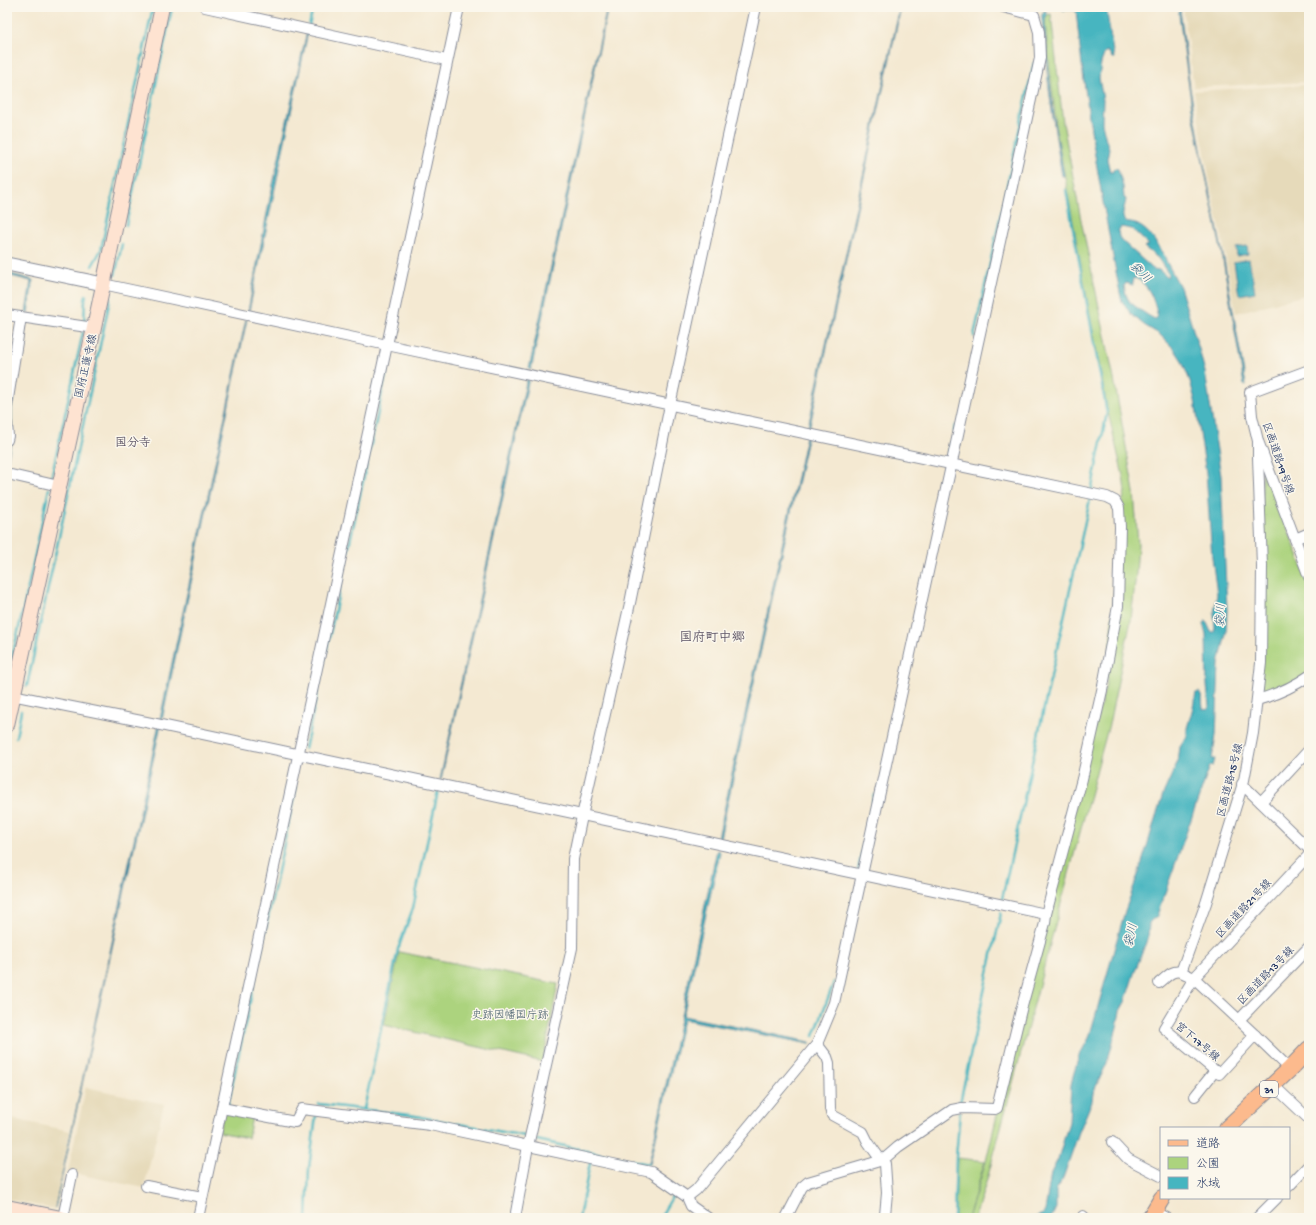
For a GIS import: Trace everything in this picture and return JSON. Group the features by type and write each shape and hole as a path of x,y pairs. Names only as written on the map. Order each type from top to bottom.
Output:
{"main road":[{"name":"国府正蓮寺線","path":"7,725 10,695 94,328 162,7"},
{"name":"31","path":"1228,1127 1290,1069 1309,1049"},
{"path":"7,1207 62,1218"}],"street":[{"path":"205,7 446,60"},
{"path":"198,1218 299,755 458,7"},
{"path":"515,1218 528,1146 572,948 573,859 630,603 670,404 756,7"},
{"path":"688,1197 696,1190 817,1044 834,1003 1040,58 1039,32 1034,15 1003,7"},
{"path":"7,264 1107,497 1115,501 1119,508 1120,527 1118,606 1103,686 1082,779 1021,1010 997,1108 962,1108 952,1110 898,1147 883,1160 808,1182 802,1187 786,1218"},
{"path":"7,315 94,328"},
{"path":"7,405 22,317"},
{"name":"区画道路19号線","path":"1309,370 1250,392 1252,416 1258,441 1309,577"},
{"path":"7,424 7,440"},
{"name":"区画道路15号線","path":"1181,972 1206,903 1242,784 1253,733 1261,663 1262,566 1258,441"},
{"path":"7,474 59,486"},
{"path":"1296,539 1309,533"},
{"path":"1257,700 1273,695 1309,676"},
{"path":"10,695 156,724 1046,914"},
{"path":"1261,802 1309,750"},
{"path":"1242,784 1309,849"},
{"name":"区画道路21号線","path":"1194,978 1309,855"},
{"name":"区画道路13号線","path":"1239,1020 1309,946"},
{"path":"1159,983 1171,973 1177,971 1194,978 1290,1069"},
{"name":"宮下17号線","path":"1194,978 1164,1028 1219,1074 1255,1035"},
{"path":"817,1044 827,1057 829,1063 830,1109 832,1115 863,1132 868,1142 885,1164 887,1193 886,1218"},
{"path":"1195,1096 1215,1071"},
{"path":"1273,1085 1309,1119"},
{"path":"222,1108 295,1122 302,1109 430,1125 651,1172 688,1197 691,1206 708,1218"},
{"path":"1112,1142 1128,1159 1160,1175"},
{"path":"1290,1185 1309,1165"},
{"path":"62,1218 72,1175"},
{"path":"146,1186 202,1197"},
{"path":"1257,1218 1276,1199"}],"shaded area":[{"path":"1183,7 1309,7 1309,82 1194,87"},
{"path":"1309,85 1309,294 1236,313 1212,193 1194,91"},
{"path":"1309,537 1309,571 1298,541"},
{"path":"86,1087 164,1104 144,1188 68,1172"},
{"path":"7,1118 70,1131 54,1209 7,1199"}],"green space":[{"path":"1051,14 1063,123 1081,220 1114,379 1134,492 1138,544 1136,574 1131,620 1109,724 988,1176 975,1218 968,1218 986,1161 1013,1048 1107,680 1121,507 1125,492 1123,476 1108,412 1057,134 1045,21 1047,15"},
{"path":"1262,472 1266,472 1309,584 1309,674 1287,687 1264,693 1260,691"},
{"name":"史跡因幡国庁跡","path":"399,952 558,984 543,1062 384,1025"},
{"path":"227,1112 252,1117 248,1138 219,1132 223,1116"},
{"path":"957,1158 985,1161 968,1218 955,1218"},
{"path":"399,1213 425,1218 397,1218"}],"water":[{"path":"608,7 531,370 529,369"},
{"path":"900,7 720,838 718,838"},
{"name":"袋川","path":"1063,7 1106,7 1114,58 1112,58 1108,51 1105,52 1101,63 1099,78 1103,100 1102,123 1109,148 1107,159 1110,172 1113,172 1113,169 1115,168 1118,169 1123,186 1124,198 1126,199 1123,214 1125,222 1136,224 1147,231 1166,258 1165,259 1180,287 1199,349 1205,372 1221,476 1227,610 1226,633 1219,664 1216,735 1212,759 1215,759 1213,766 1210,766 1156,918 1149,923 1148,937 1125,1002 1120,1011 1107,1063 1093,1093 1092,1101 1079,1132 1062,1181 1056,1190 1056,1208 1051,1218 1033,1218 1043,1214 1045,1211 1051,1173 1058,1159 1069,1122 1071,1085 1073,1076 1079,1056 1089,1038 1125,911 1139,872 1163,794 1178,761 1180,747 1187,736 1187,728 1196,693 1199,692 1202,698 1203,709 1207,710 1209,707 1206,634 1203,624 1206,621 1211,632 1214,632 1214,614 1217,594 1212,557 1206,473 1195,400 1190,381 1181,359 1175,350 1159,334 1144,325 1131,314 1122,303 1095,157 1084,83 1076,10 1063,10","holes":["1121,227 1132,229 1149,245 1144,247 1158,258 1169,275 1167,277 1159,270 1153,269 1122,241 1119,237 1118,231","1135,278 1144,284 1150,293 1158,317 1155,319 1130,302 1126,294 1124,286 1126,283 1133,285 1132,280"]},
{"path":"1178,7 1180,10 1190,89 1224,260 1246,385 1244,385 1223,259 1192,108"},
{"path":"1045,10 1047,14 1045,21 1045,38 1052,102 1064,176 1062,176 1053,117 1048,78 1042,19 1042,14"},
{"path":"307,31 308,32 248,311 270,198"},
{"path":"1247,246 1248,254 1237,256 1236,248"},
{"path":"1249,259 1255,292 1239,295 1234,262"},
{"path":"7,273 33,280 28,313 26,313 31,281 7,275"},
{"path":"246,319 163,715 55,1208"},
{"path":"24,321 26,322 12,407 12,439 7,463 11,429 10,411"},
{"path":"527,378 529,378 440,780"},
{"path":"717,850 720,852 683,1016 810,1042 810,1044 683,1019 650,1164 649,1163"}],"waterway":[{"path":"92,266 101,250 153,7"},
{"path":"309,26 313,7"},
{"path":"126,225 172,8"},
{"path":"974,336 1034,63"},
{"path":"1066,190 1107,413 1091,492"},
{"path":"115,275 122,244"},
{"path":"84,322 86,295"},
{"path":"27,686 110,299"},
{"path":"51,479 83,332"},
{"path":"305,749 391,352"},
{"path":"954,431 955,426"},
{"path":"948,459 951,442"},
{"path":"936,508 945,468"},
{"path":"7,679 49,489"},
{"path":"1002,899 1090,499"},
{"path":"16,737 21,711"},
{"path":"228,1104 296,788"},
{"path":"364,1109 398,949 413,908 438,791"},
{"path":"858,870 874,795"},
{"path":"960,1103 1001,913"},
{"path":"814,1036 834,982"},
{"path":"319,1104 410,1115 525,1136"},
{"path":"954,1218 956,1157 960,1112"},
{"path":"307,1218 309,1168 316,1116"},
{"path":"537,1140 648,1164"},
{"path":"579,1218 591,1163"},
{"path":"660,1218 672,1197"}],"district":[{"name":"国分寺","path":"133,442"},
{"name":"国府町中郷","path":"712,636"}]}
